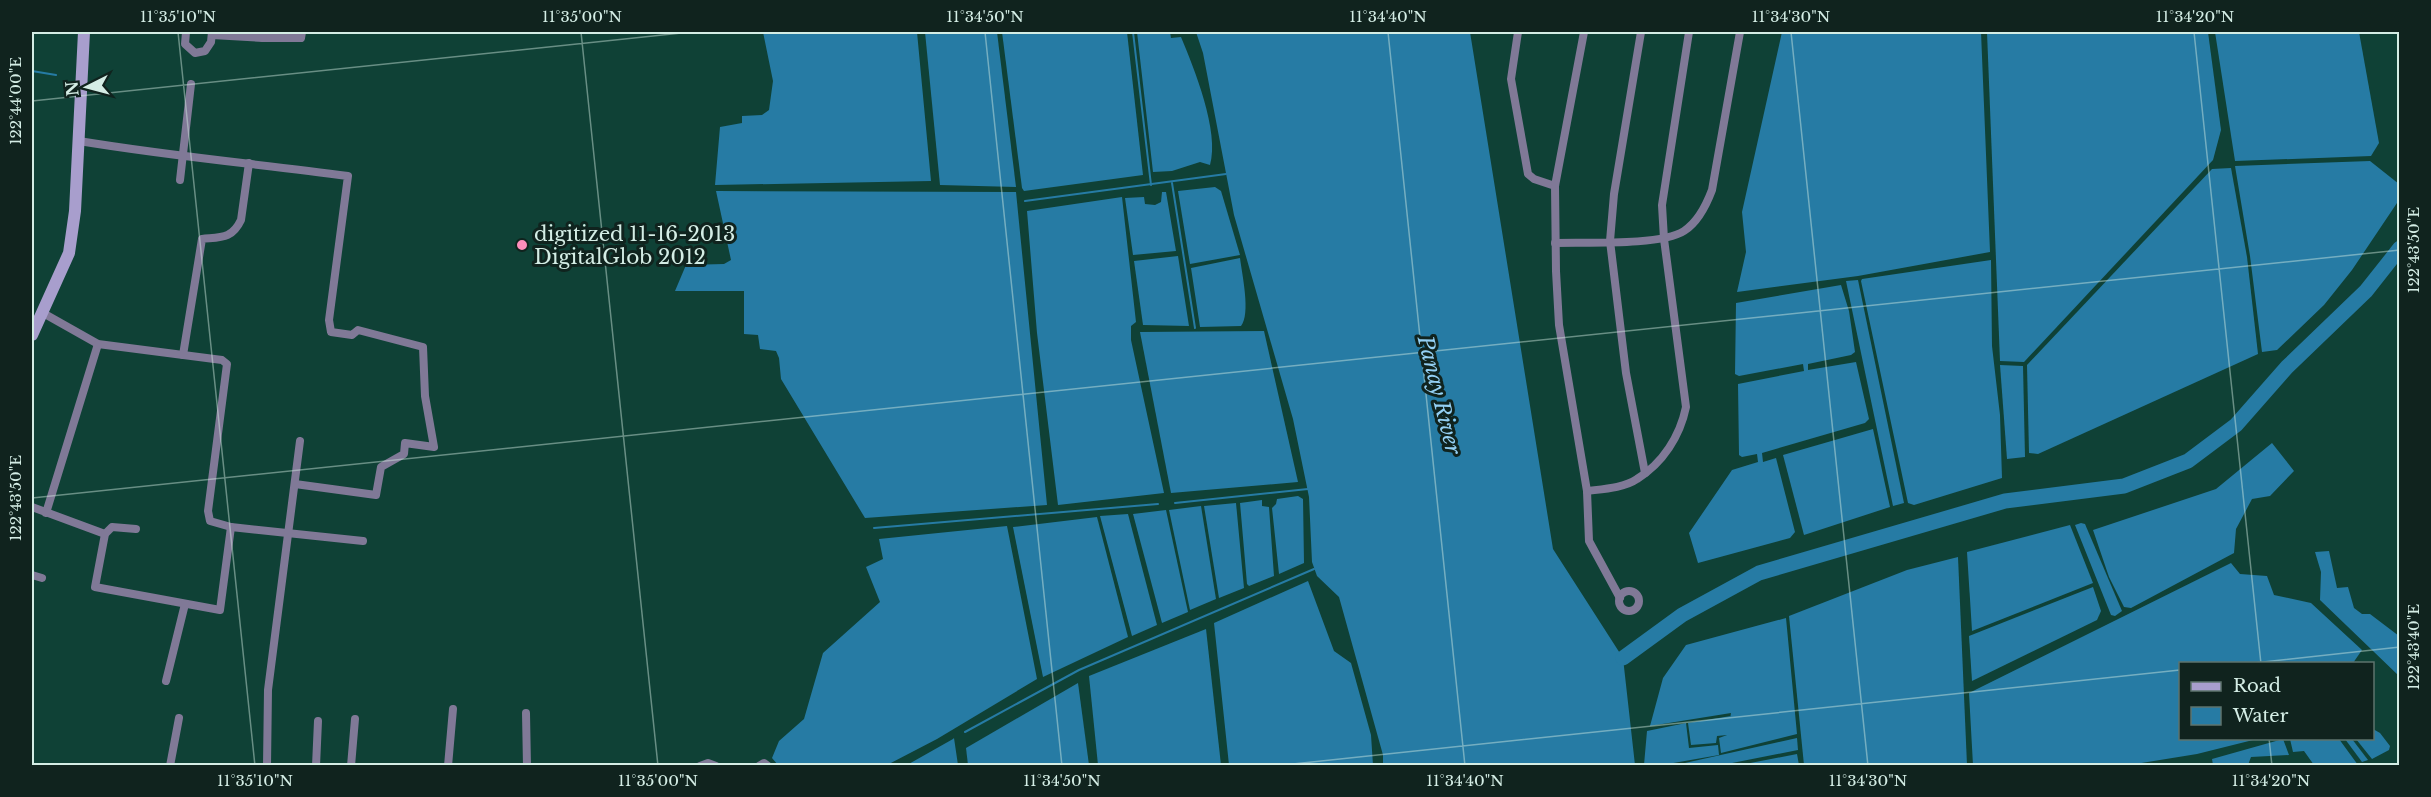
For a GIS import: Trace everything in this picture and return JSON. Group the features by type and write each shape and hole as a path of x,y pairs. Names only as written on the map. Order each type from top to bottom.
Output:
{"main road":[{"path":"32,335 44,313 69,253 75,211 84,32"}],"street":[{"path":"186,32 185,44 195,53 205,51 212,33 302,38 302,32"},
{"path":"1518,32 1511,79 1528,174 1534,179 1555,186"},
{"path":"1584,32 1555,186 1559,325 1587,491 1589,541 1620,598"},
{"path":"1641,32 1614,194 1610,241 1626,373 1645,473"},
{"path":"1587,491 1619,486 1637,480 1653,468 1676,436 1686,407 1664,239 1664,182 1689,32"},
{"path":"1555,243 1664,239 1681,233 1692,225 1707,202 1740,32"},
{"path":"180,180 191,84"},
{"path":"79,141 182,158 249,163 348,176 329,320 331,332 352,335 358,330 423,347 425,396 434,447 405,443 404,454 381,466 376,495 295,484"},
{"path":"183,355 202,239 225,238 237,228 241,220 249,163"},
{"path":"44,313 98,344 222,360 226,364 208,511 210,521 231,527 363,541"},
{"path":"46,513 98,344"},
{"path":"267,765 268,690 300,441"},
{"path":"32,507 105,534"},
{"path":"136,529 112,527 105,534 95,587 220,610 231,527"},
{"path":"32,575 42,578"},
{"path":"166,681 185,604"},
{"path":"448,765 453,709"},
{"path":"525,713 527,765"},
{"path":"170,765 179,718"},
{"path":"351,765 355,719"},
{"path":"316,765 318,721"},
{"path":"700,765 708,763 716,765"},
{"path":"759,765 764,763 768,765"}],"water":[{"path":"763,32 917,32 931,181 715,185 720,127 742,123 742,116 762,115 769,110 773,81"},
{"path":"925,32 997,32 1016,187 940,185"},
{"path":"1002,32 1127,32 1143,175 1024,191"},
{"path":"1137,32 1170,32 1171,38 1181,37 1199,82 1209,118 1212,135 1210,165 1200,162 1172,171 1153,172"},
{"name":"Panay River","path":"1196,32 1470,32 1553,549 1623,658 1635,765 1383,765 1383,755 1339,597 1317,576 1312,562 1309,497 1293,419 1234,215 1203,53"},
{"path":"1782,32 1981,32 1990,252 1858,276 1737,292 1746,252 1742,212"},
{"path":"1987,32 2208,32 2221,130 2213,160 2024,362 2000,361"},
{"path":"2215,32 2359,32 2379,143 2371,156 2235,161"},
{"path":"2370,161 2399,184 2399,200 2352,270 2324,305 2277,350 2262,352 2250,256 2235,166"},
{"path":"2231,168 2247,257 2258,354 2038,454 2029,453 2027,365 2212,169"},
{"path":"1215,187 1221,191 1240,255 1190,264 1178,191"},
{"path":"716,191 1016,192 1047,505 865,518 781,379 776,351 760,349 758,335 744,334 744,291 675,291 686,265 724,264 731,260"},
{"path":"1162,192 1166,192 1176,251 1133,255 1125,198 1144,197 1145,204 1155,205 1161,202"},
{"path":"1122,197 1136,322 1131,326 1131,340 1164,493 1058,505 1037,333 1027,211"},
{"path":"1178,256 1189,326 1143,325 1134,261"},
{"path":"1240,258 1246,303 1241,326 1200,327 1191,268"},
{"path":"1991,260 1992,346 2000,415 2002,478 1914,505 1908,503 1861,281 1862,279"},
{"path":"1858,280 1904,503 1893,506 1846,281"},
{"path":"1841,285 1849,311 1855,352 1851,355 1808,364 1808,370 1856,362 1869,419 1865,423 1762,453 1763,462 1776,458 1795,532 1790,538 1698,563 1689,533 1732,470 1758,462 1757,454 1742,457 1739,455 1738,384 1804,371 1803,364 1739,376 1735,374 1736,303"},
{"path":"1264,331 1298,482 1171,493 1140,332"},
{"path":"2000,365 2023,366 2025,457 2007,459"},
{"path":"1873,429 1890,507 1804,535 1783,455"},
{"path":"2272,443 2294,471 2270,496 2252,499 2236,529 2234,553 2131,608 2124,607 2109,577 2093,530 2216,489"},
{"path":"1298,496 1303,499 1304,563 1279,574 1272,508 1277,499"},
{"path":"1262,500 1262,506 1269,507 1274,576 1249,586 1240,503"},
{"path":"1236,503 1244,588 1219,598 1204,506"},
{"path":"1201,506 1216,599 1190,610 1169,510"},
{"path":"1166,510 1188,612 1162,623 1133,514"},
{"path":"1128,514 1157,625 1132,636 1100,516"},
{"path":"1097,517 1128,637 1043,677 1013,527"},
{"path":"2085,524 2122,611 2115,616 2111,615 2075,525"},
{"path":"2070,525 2093,583 1972,631 1967,552"},
{"path":"1007,526 1037,679 937,739 887,765 778,765 772,758 779,741 804,719 823,653 880,602 866,567 883,559 879,539"},
{"path":"2329,551 2337,588 2348,587 2354,608 2362,614 2370,614 2399,636 2399,676 2320,600 2321,572 2315,552"},
{"path":"1958,557 1967,765 1804,765 1789,616 1907,570"},
{"path":"2231,563 2240,574 2267,576 2274,595 2311,603 2362,650 2354,662 2179,662 2179,740 2253,740 2197,754 2129,765 1973,765 1969,693"},
{"path":"1308,581 1334,651 1351,663 1371,735 1373,765 1229,765 1214,623"},
{"path":"2093,587 2101,611 2097,620 1972,681 1969,636"},
{"path":"1786,618 1797,734 1721,753 1719,738 1727,735 1717,736 1716,743 1691,745 1688,723 1731,716 1731,713 1650,726 1663,678 1686,645"},
{"path":"1206,629 1221,765 1098,765 1089,676"},
{"path":"1078,683 1089,765 968,765 966,748"},
{"path":"1686,723 1689,748 1718,745 1719,755 1662,765 1644,765 1647,731"},
{"path":"2374,730 2380,733 2390,746 2389,750 2372,759 2357,740 2374,740"},
{"path":"1797,738 1798,750 1722,765 1676,765"},
{"path":"953,739 958,765 907,765"},
{"path":"2279,740 2283,740 2289,755 2251,757 2248,765 2213,765 2212,759"},
{"path":"2290,740 2340,740 2358,765 2314,765 2304,751 2293,752"},
{"path":"2346,740 2353,740 2368,760 2362,762"},
{"path":"1797,754 1799,765 1740,765"}],"waterway":[{"path":"1133,32 1151,185"},
{"path":"32,71 56,75"},
{"path":"1025,201 1226,174"},
{"path":"1172,183 1195,328"},
{"path":"1623,658 1682,615 1759,573 2005,501 2124,486 2188,461 2236,425 2287,367 2366,291 2400,248"},
{"path":"1175,503 1308,489"},
{"path":"874,528 1158,504"},
{"path":"965,732 1079,670 1314,569"}],"place":[{"name":"digitized 11-16-2013 DigitalGlob 2012","path":"522,245"}]}
